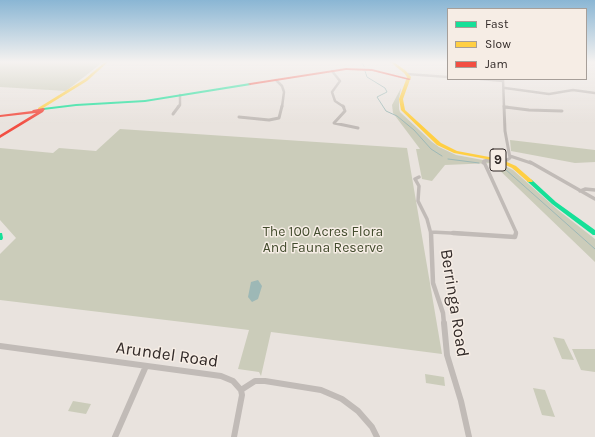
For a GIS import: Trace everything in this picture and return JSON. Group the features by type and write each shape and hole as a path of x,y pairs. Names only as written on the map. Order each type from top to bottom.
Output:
{"main road":[{"path":"0,137 82,82"},
{"path":"0,116 63,107 137,102 261,82"},
{"name":"9","path":"407,82 401,99 403,110 439,144 460,153 493,158 504,162 521,172 562,210 595,233"},
{"path":"39,110 63,107"}],"street":[{"path":"240,117 269,120 279,118 281,115 284,92 282,86 278,82"},
{"path":"339,82 332,92 335,101 343,106 345,111 334,123 358,128"},
{"path":"504,82 507,143 510,156"},
{"path":"505,88 549,94 573,90 595,92"},
{"path":"173,114 180,105 180,95"},
{"path":"505,107 562,112"},
{"path":"431,232 515,237 516,232 483,164 484,161 488,160 504,162 510,158 510,156"},
{"path":"510,156 528,162 595,199"},
{"name":"Berringa Road","path":"419,177 415,180 419,186 418,201 427,219 431,232 433,282 442,313 447,355 461,401 469,437"},
{"path":"580,191 585,189 595,190"},
{"name":"Arundel Road","path":"0,346 221,376 233,381 241,390"},
{"path":"115,437 146,366"},
{"path":"234,437 242,401 241,390 255,381 265,381 321,390 342,400 358,411 372,427 377,437"}],"green space":[{"path":"0,82 77,82 66,91 0,87"},
{"path":"401,88 399,99 400,112 432,142 456,155 499,163 513,170 558,210 595,239 595,262 492,163 445,165 432,181 422,179 416,149 420,149 393,113 392,105"},
{"name":"The 100 Acres Flora And Fauna Reserve","path":"120,129 407,148 442,354 271,332 261,376 259,372 238,369 249,330 0,300 0,254 16,238 0,220 0,148 53,153 59,148 96,151"},
{"path":"510,140 595,150 595,162 575,163 511,151"},
{"path":"553,337 564,339 574,360 562,359"},
{"path":"572,349 595,349 595,372 581,370"},
{"path":"425,374 444,377 445,386 426,383"},
{"path":"533,388 545,390 555,417 542,415"},
{"path":"73,401 91,404 86,414 68,411"}],"water":[{"path":"258,280 262,286 258,299 252,302 248,297 251,282"}],"waterway":[{"path":"376,82 385,88 387,92 377,97 386,111 397,116 414,130 431,149 442,156"},
{"path":"448,159 479,163"},
{"path":"499,168 505,169 595,249"}],"traffic: fast":[{"path":"43,109 76,105 145,101 250,84"},
{"path":"530,181 554,203 595,233"}],"traffic: slow":[{"path":"39,109 82,82"},
{"path":"407,82 401,99 403,110 439,144 456,152 498,160 514,167 530,181"}],"traffic: jam":[{"path":"250,84 260,82"},
{"path":"0,137 42,111 43,109 34,111 39,112"},
{"path":"0,116 35,112"}]}
